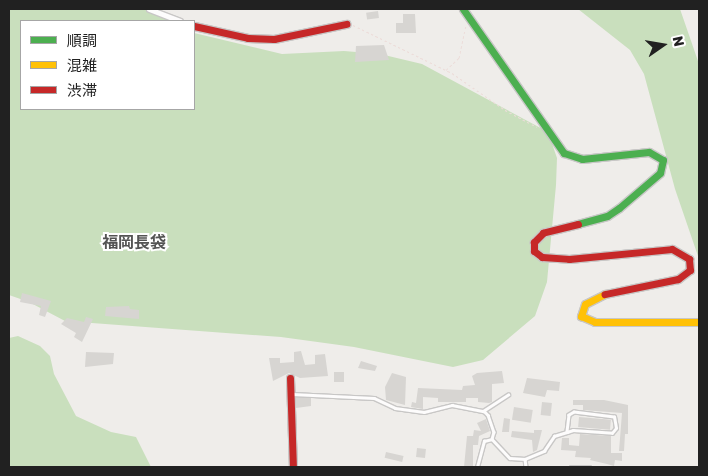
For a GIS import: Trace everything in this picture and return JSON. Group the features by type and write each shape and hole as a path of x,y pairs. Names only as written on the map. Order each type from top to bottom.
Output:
{"street":[{"path":"149,9 177,20"},
{"path":"463,9 564,152 570,156 591,159 649,152 660,157 663,168 654,180 612,213 539,236 534,247 537,254 569,259 672,250 686,256 691,262 690,270 683,277 598,295 585,304 581,316 595,322 699,322"},
{"path":"195,26 248,38 274,39 346,24"},
{"path":"290,378 293,467"}],"lane":[{"path":"290,394 374,398 395,408 424,412 452,405 483,411 508,395"},
{"path":"483,411 491,423 492,439 510,458 526,459 544,451 554,436 567,432 612,433 616,428 614,418 574,412 569,415 567,432"},
{"path":"477,467 484,441 492,439"},
{"path":"526,459 526,467"},
{"path":"572,467 590,467"}],"path":[{"path":"446,70 459,58 468,16"},
{"path":"346,24 384,38 446,70 532,126 549,131"}],"green space":[{"path":"9,9 151,9 168,20 20,20 20,110 195,110 195,33 282,54 344,51 380,54 422,64 548,132 557,158 547,282 535,316 483,360 453,367 354,347 281,337 65,321 29,302 9,295"},
{"path":"578,9 680,9 699,64 699,259 675,189 644,74 630,50"},
{"path":"18,336 40,346 50,356 54,374 76,416 111,432 136,437 151,467 9,467 9,338"}],"building":[{"path":"378,11 379,18 367,20 366,13"},
{"path":"403,14 415,14 416,33 396,33 396,23 403,23"},
{"path":"384,45 389,60 355,62 356,46"},
{"path":"22,293 51,301 45,317 39,315 41,306 20,302"},
{"path":"129,306 130,309 139,310 139,319 105,316 106,307"},
{"path":"86,317 93,319 82,342 74,337 76,333 61,324 67,318 84,322"},
{"path":"301,351 305,365 315,364 315,355 325,354 328,376 300,378 289,373 273,381 269,358 280,358 280,363 294,362 294,352"},
{"path":"86,352 114,353 113,364 85,367"},
{"path":"361,361 377,366 375,371 358,368"},
{"path":"502,371 504,383 492,384 492,402 478,402 478,398 466,398 466,402 438,402 438,398 423,397 423,409 411,407 412,402 416,403 418,388 462,390 463,386 475,385 472,376 477,373"},
{"path":"334,372 344,372 344,382 334,382"},
{"path":"392,373 406,377 405,405 386,400 385,387"},
{"path":"527,378 560,382 559,391 547,390 545,397 523,393"},
{"path":"296,397 311,398 311,406 296,408"},
{"path":"573,400 604,400 628,405 628,434 625,434 624,451 619,451 622,413 583,410 583,405 573,405"},
{"path":"542,402 552,403 551,416 541,415"},
{"path":"514,407 533,410 531,423 512,420"},
{"path":"579,417 611,420 610,430 578,427"},
{"path":"504,418 510,419 509,432 502,432"},
{"path":"486,419 490,431 479,436 478,445 473,445 473,467 464,467 467,436 473,436 474,430 481,431 477,423"},
{"path":"534,430 542,430 537,450 533,452 532,440 511,437 512,431 534,433"},
{"path":"580,434 611,436 611,453 622,453 622,461 615,460 614,466 590,460 591,458 575,457 576,451 561,450 562,438 569,438 569,445 579,446"},
{"path":"417,448 426,449 425,458 416,457"},
{"path":"386,452 404,456 402,462 385,458"}],"traffic: fast":[{"path":"463,9 564,153 582,159 649,152 663,160 660,173 619,208 607,216 578,224"}],"traffic: slow":[{"path":"605,294 585,304 581,316 595,322 699,322"}],"traffic: jam":[{"path":"195,26 248,38 274,39 346,24"},
{"path":"578,224 543,233 534,242 534,251 542,257 569,259 672,249 689,259 690,270 678,279 605,294"},
{"path":"290,378 293,467"}],"district":[{"name":"福岡長袋","path":"134,243"}]}
